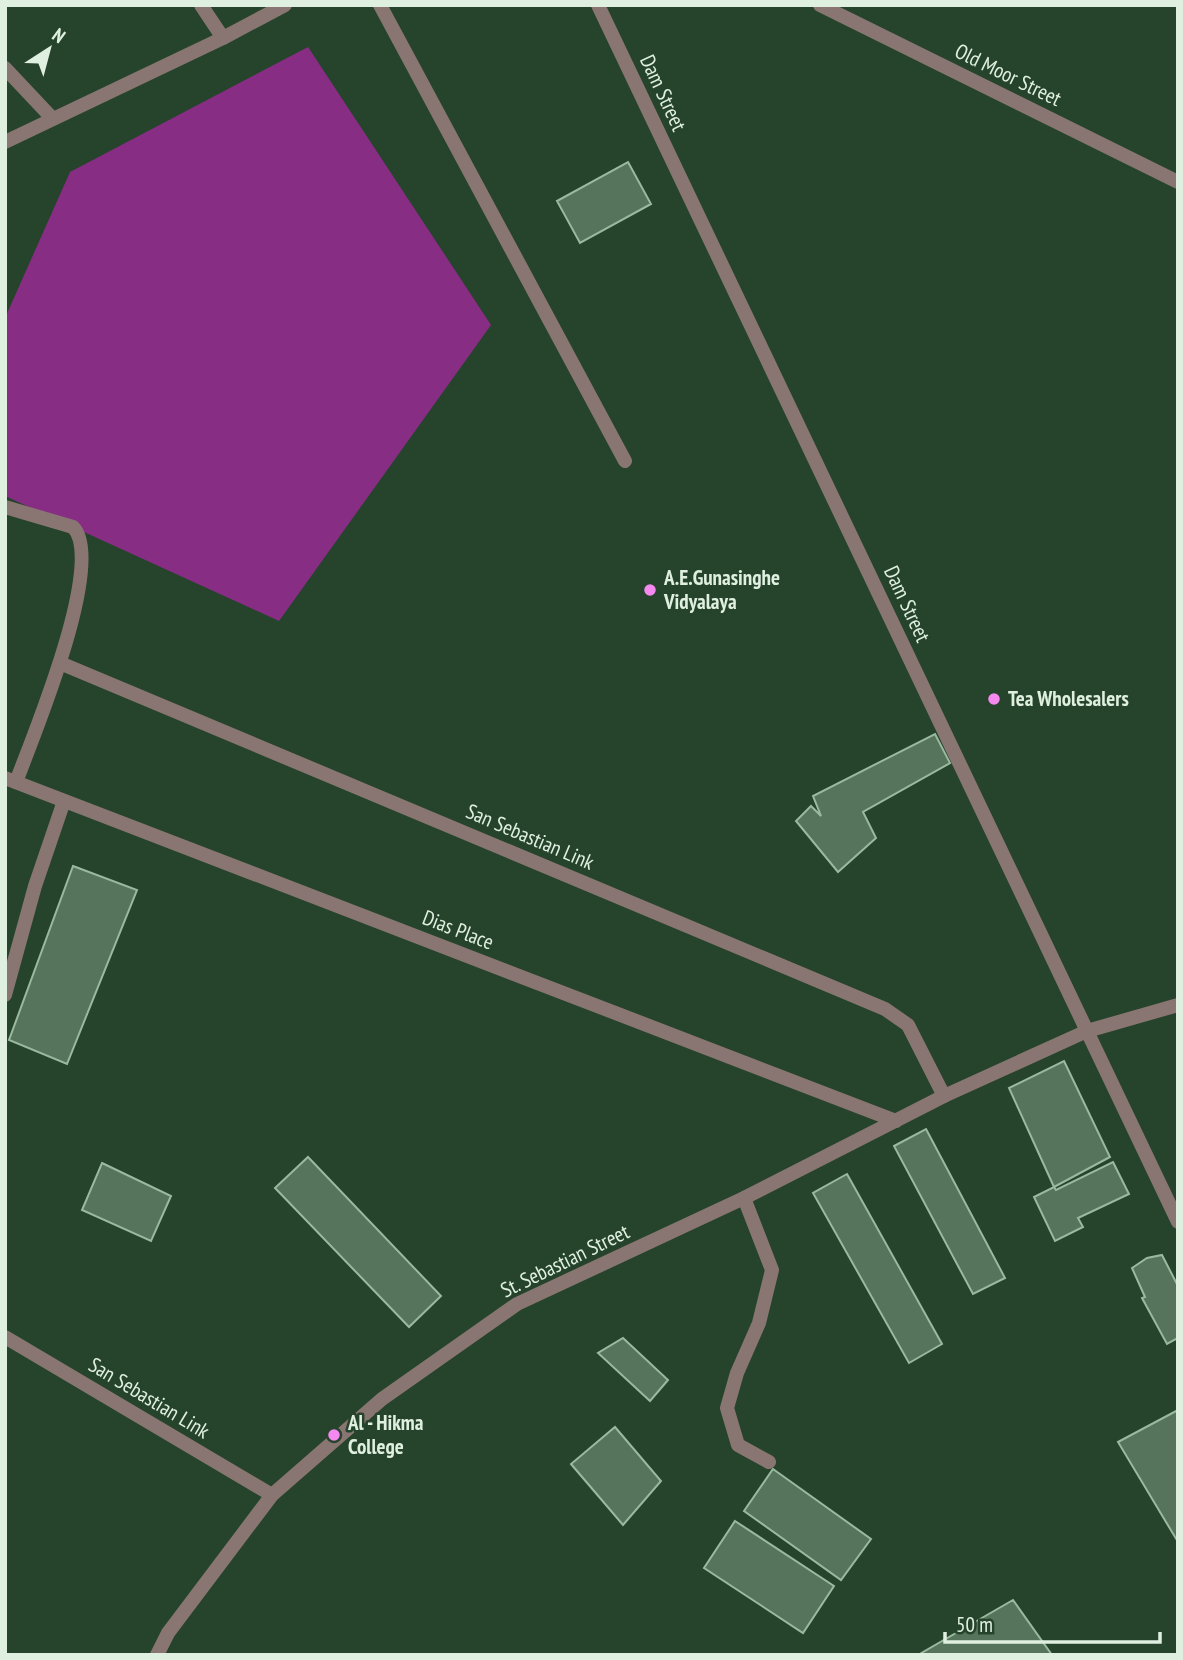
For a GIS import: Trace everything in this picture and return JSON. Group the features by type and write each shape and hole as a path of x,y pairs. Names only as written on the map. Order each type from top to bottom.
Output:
{"street":[{"path":"201,5 223,38"},
{"path":"5,142 223,38 285,5"},
{"path":"380,5 625,461"},
{"name":"Dam Street","path":"598,5 1178,1222"},
{"name":"Old Moor Street","path":"820,5 1178,182"},
{"path":"5,68 52,118"},
{"path":"5,507 73,527 80,534 82,543 82,576 61,663 11,780"},
{"name":"San Sebastian Link","path":"61,663 885,1009 908,1025 944,1096"},
{"name":"Dias Place","path":"11,780 896,1121"},
{"path":"5,995 35,886 64,801"},
{"name":"St. Sebastian Street","path":"157,1655 168,1633 272,1495 382,1399 517,1304 744,1198 944,1096 1087,1031 1178,1005"},
{"path":"744,1198 772,1270 759,1323 737,1373 727,1408 738,1445 769,1462"},
{"name":"San Sebastian Link","path":"5,1337 272,1495"}],"shaded area":[{"path":"308,47 491,325 279,621 5,496 5,318 70,172"}],"building":[{"path":"628,162 651,204 580,243 557,201"},
{"path":"935,734 950,763 863,812 876,838 838,872 796,821 811,806 821,816 813,796"},
{"path":"73,866 137,890 67,1064 9,1040"},
{"path":"1064,1061 1110,1157 1054,1187 1009,1088"},
{"path":"926,1129 1005,1278 973,1294 894,1146"},
{"path":"308,1157 441,1296 409,1327 275,1188"},
{"path":"1113,1162 1129,1194 1078,1218 1083,1227 1055,1241 1034,1197 1054,1187 1056,1190"},
{"path":"102,1163 171,1196 151,1241 82,1210"},
{"path":"847,1174 942,1344 909,1363 813,1193"},
{"path":"1162,1255 1178,1286 1178,1338 1167,1344 1142,1298 1145,1297 1132,1268 1147,1258"},
{"path":"623,1338 668,1380 650,1401 598,1353"},
{"path":"1178,1410 1178,1542 1118,1442"},
{"path":"615,1427 661,1481 623,1525 571,1464"},
{"path":"773,1469 871,1539 841,1580 744,1511"},
{"path":"735,1521 834,1586 803,1633 704,1568"},
{"path":"1013,1600 1052,1655 918,1655"}],"place":[{"name":"A.E.Gunasinghe Vidyalaya","path":"650,590"},
{"name":"Tea Wholesalers","path":"994,699"},
{"name":"Al - Hikma College","path":"334,1435"}]}
